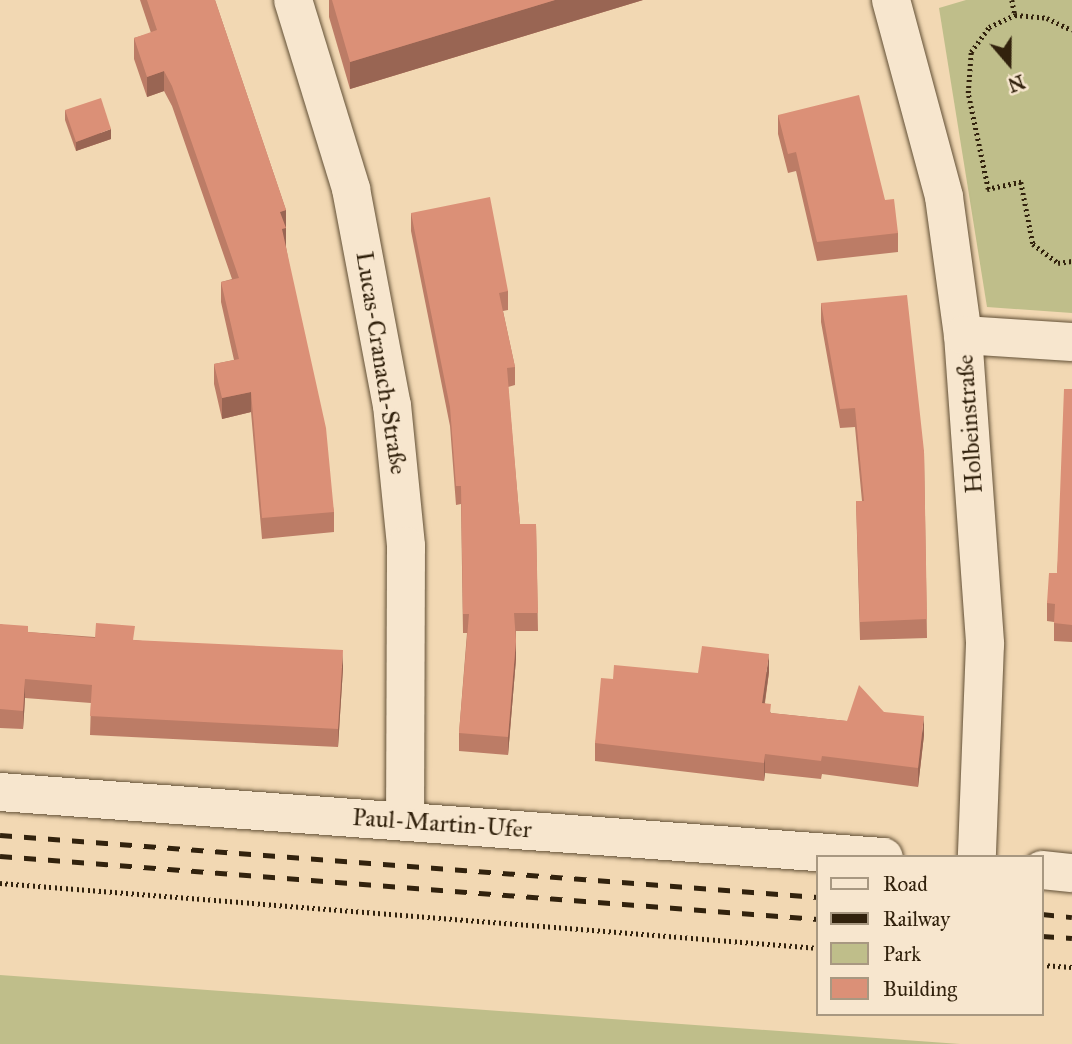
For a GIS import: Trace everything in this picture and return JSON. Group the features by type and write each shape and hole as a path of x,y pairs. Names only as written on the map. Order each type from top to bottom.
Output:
{"street":[{"name":"Lucas-Cranach-Straße","path":"293,0 351,189 392,405 406,546 405,821"},
{"name":"Holbeinstraße","path":"891,0 944,197 963,335 985,644 977,855"},
{"path":"963,335 1072,342"},
{"name":"Paul-Martin-Ufer","path":"0,792 857,855"},
{"path":"1044,870 1072,873"}],"path":[{"path":"1012,0 1015,15"},
{"path":"988,189 968,93 971,52 989,27 1015,15 1047,18 1072,30"},
{"path":"944,197 1021,182 1033,244 1058,263 1072,261"},
{"path":"0,883 816,948"},
{"path":"1044,965 1072,967"}],"green space":[{"path":"966,0 1072,0 1072,313 987,307 939,8"},
{"path":"0,975 960,1044 0,1044"}],"building":[{"path":"147,0 215,0 286,210 280,212 286,228 282,229 326,428 334,512 262,518 251,392 222,398 214,364 239,359 221,282 239,278 172,86 164,71 147,77 134,38 157,30"},
{"path":"332,0 555,0 350,62"},
{"path":"859,95 885,200 894,199 898,233 817,242 796,152 788,154 778,115"},
{"path":"101,98 111,129 76,142 65,110"},
{"path":"490,197 508,291 499,293 515,367 507,368 520,524 536,524 538,613 514,613 516,641 508,737 459,733 469,614 463,614 461,486 456,486 450,407 411,213"},
{"path":"907,295 924,451 927,619 860,622 856,501 864,501 855,408 840,409 821,303"},
{"path":"1064,389 1072,389 1072,625 1054,623 1055,604 1047,603 1049,573 1057,573"},
{"path":"96,623 135,626 133,640 343,650 338,729 90,716 92,685 25,679 23,711 0,709 0,624 28,626 28,632 95,638"},
{"path":"702,646 769,654 762,703 771,704 770,713 847,721 859,685 884,712 924,716 918,768 822,756 821,761 765,754 764,763 595,743 601,678 613,679 614,665 698,673"}],"railway":[{"path":"0,835 816,897"},
{"path":"0,856 816,919"},
{"path":"1044,914 1072,917"},
{"path":"1044,936 1072,938"}]}
